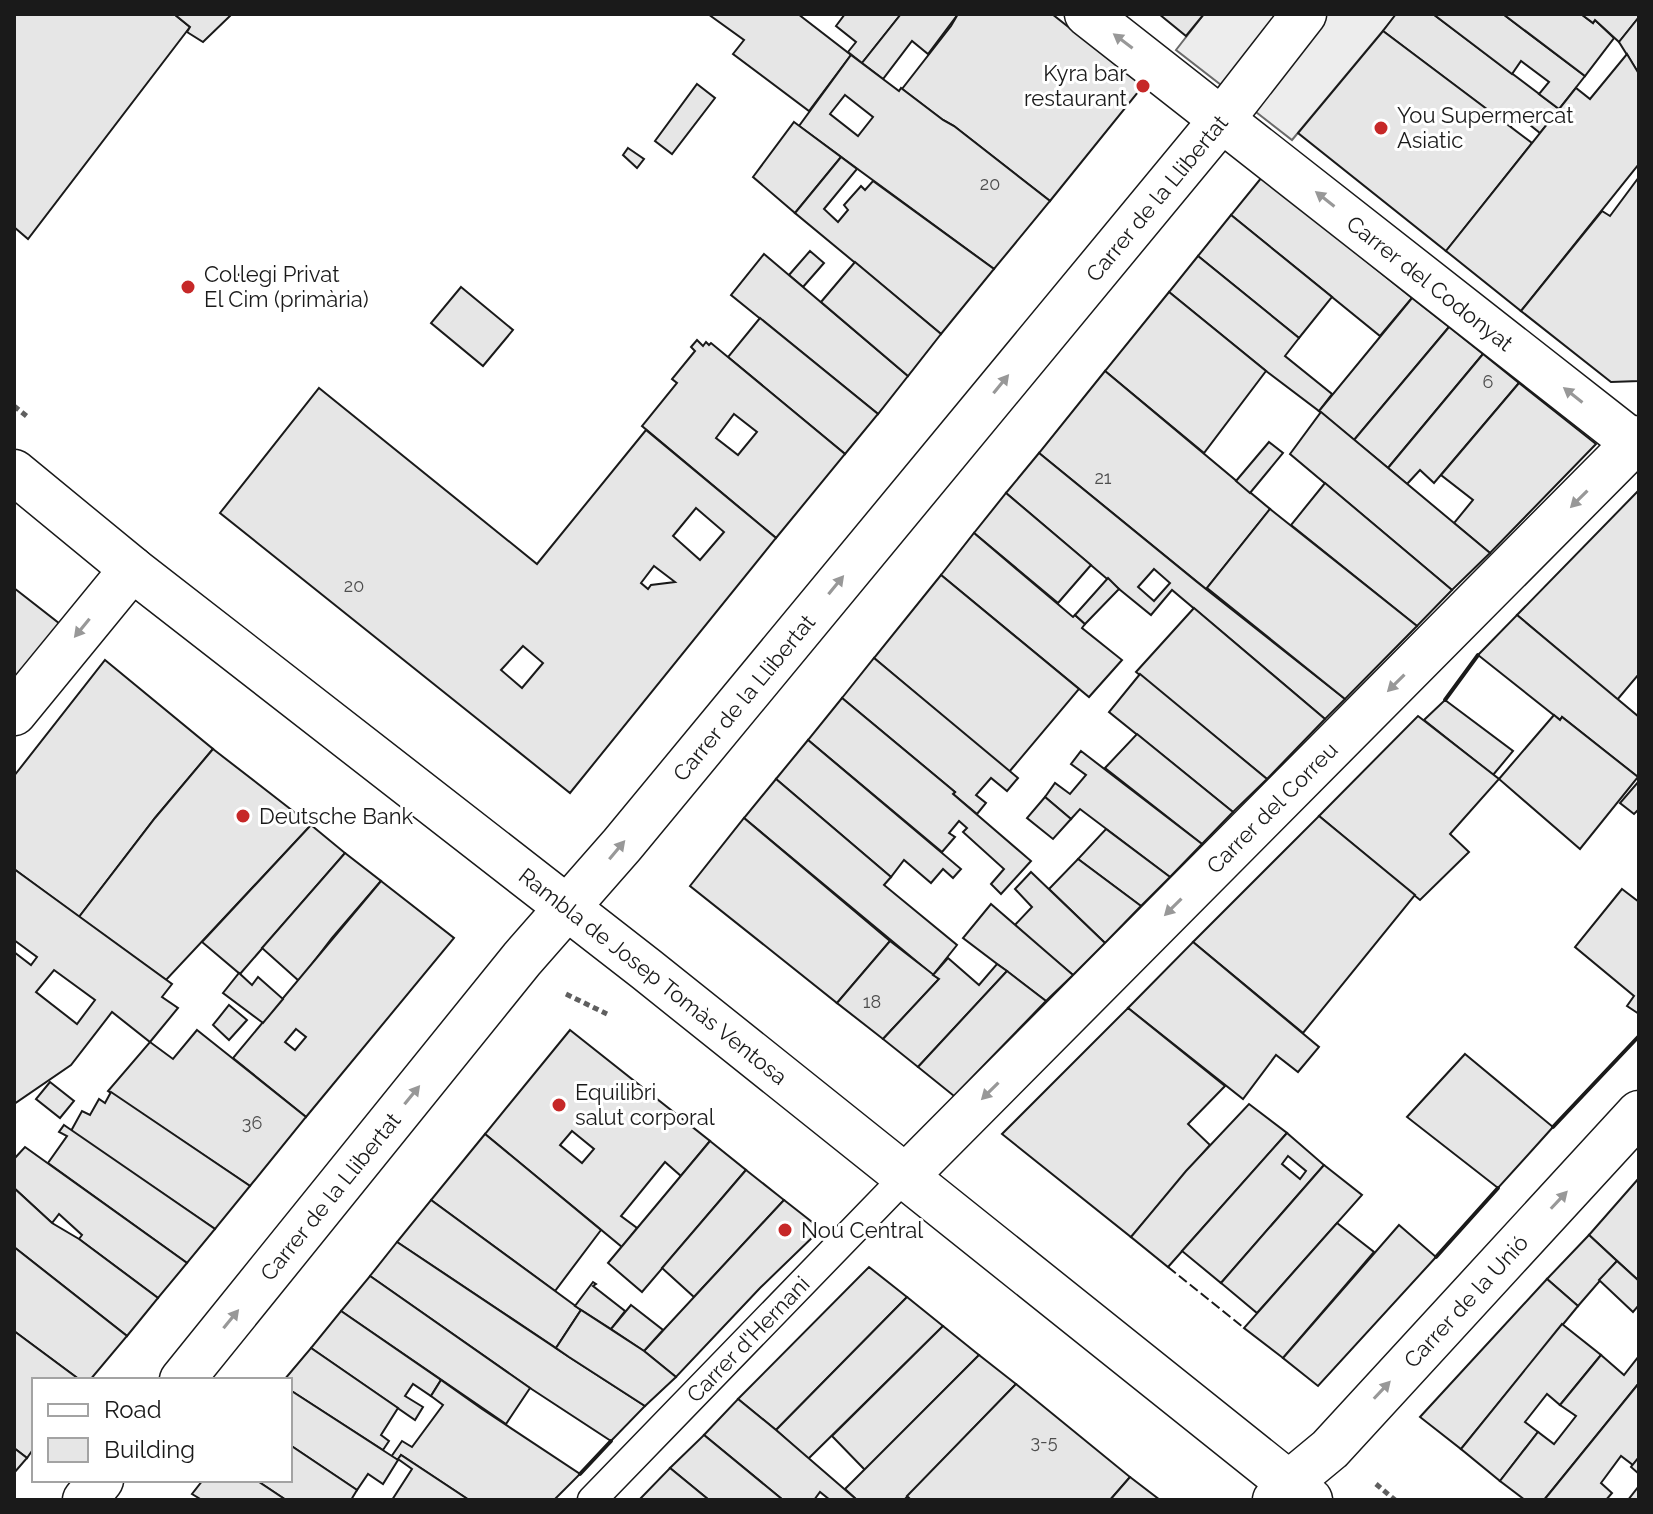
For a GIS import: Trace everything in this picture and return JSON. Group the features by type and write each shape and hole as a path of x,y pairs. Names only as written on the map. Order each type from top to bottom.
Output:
{"street":[{"name":"Carrer del Codonyat","path":"1087,14 1637,443"},
{"name":"Carrer de la Llibertat","path":"184,1378 512,971 632,833 1223,118 1304,14"},
{"name":"Carrer del Correu","path":"904,1178 1637,443"},
{"name":"Rambla de Josep Tomàs Ventosa","path":"14,472 132,569 646,969 1292,1494"},
{"path":"14,713 132,569"},
{"name":"Carrer de la Unió","path":"1292,1494 1639,1113"},
{"path":"85,1500 99,1482"}],"lane":[{"name":"Carrer d'Hernani","path":"592,1500 904,1178"}],"path":[{"path":"1373,1482 1395,1500"}],"shaded area":[{"path":"1204,14 1397,14 1292,140 1176,50"}],"building":[{"path":"14,14 174,14 190,27 28,239 14,227"},
{"path":"174,14 232,14 203,42 187,32 190,27"},
{"path":"708,14 798,14 851,55 809,111 733,54 744,40"},
{"path":"845,14 901,14 862,63 848,52 856,42 836,26"},
{"path":"901,14 958,14 928,54 912,41 883,79 862,63"},
{"path":"958,14 1052,14 1143,86 1050,201 902,89"},
{"path":"1159,14 1204,14 1186,36"},
{"path":"1396,14 1433,14 1559,109 1540,133 1520,117 1510,127 1383,31"},
{"path":"1433,14 1503,14 1585,76 1559,109 1539,94 1549,82 1521,61 1512,74"},
{"path":"1503,14 1581,14 1593,23 1595,20 1614,38 1585,76"},
{"path":"1581,14 1639,14 1639,17 1619,42 1595,20 1593,23"},
{"path":"1639,17 1639,74 1619,42"},
{"path":"1383,31 1532,143 1446,251 1298,133"},
{"path":"1627,54 1639,74 1639,164 1521,311 1446,251 1576,88 1590,99"},
{"path":"851,55 954,126 1050,201 994,269 799,126","holes":["845,95 873,117 858,136 830,114"]},
{"path":"697,84 715,98 672,154 655,141"},
{"path":"794,122 841,157 795,213 753,177"},
{"path":"628,148 644,159 637,168 623,155"},
{"path":"841,157 857,169 824,209 838,222 848,210 844,205 861,186 865,190 873,181 994,269 941,334 795,213"},
{"path":"1262,177 1412,298 1380,336 1231,215"},
{"path":"1639,177 1639,381 1611,382 1521,311 1602,211 1610,216"},
{"path":"1231,215 1332,297 1299,338 1198,256"},
{"path":"810,251 824,263 803,287 789,275"},
{"path":"764,254 908,376 878,414 731,295"},
{"path":"1198,256 1299,338 1285,356 1332,394 1319,411 1169,292"},
{"path":"855,262 941,334 908,376 821,302"},
{"path":"461,287 513,330 483,366 431,323"},
{"path":"1169,292 1266,371 1204,453 1105,371"},
{"path":"1412,298 1449,327 1354,440 1319,411"},
{"path":"760,318 878,414 845,454 728,357"},
{"path":"1449,327 1483,354 1388,468 1354,440"},
{"path":"697,340 703,346 706,342 711,343 845,454 776,538 642,426 677,383 672,379 695,351 691,347","holes":["734,414 757,432 738,455 716,438"]},
{"path":"1483,354 1519,383 1434,483 1420,470 1407,484 1388,468"},
{"path":"1105,371 1270,509 1206,589 1039,453"},
{"path":"1519,383 1596,444 1490,553 1454,523 1473,500 1441,475"},
{"path":"319,388 537,564 646,430 776,538 570,793 220,513","holes":["696,508 724,532 700,560 673,536","654,566 675,582 651,585 648,589 641,583","523,646 543,663 522,688 501,670"]},
{"path":"1321,412 1490,553 1452,590 1290,454"},
{"path":"1269,442 1283,453 1250,493 1236,481"},
{"path":"1039,453 1345,699 1325,719 1172,590 1151,615 1006,493","holes":["1154,569 1170,583 1154,601 1138,587"]},
{"path":"1325,483 1452,590 1417,626 1291,525"},
{"path":"1639,490 1639,674 1617,700 1517,615"},
{"path":"1006,493 1091,565 1058,603 974,533"},
{"path":"1270,509 1417,626 1345,699 1207,588"},
{"path":"974,533 1073,617 1075,615 1085,624 1082,628 1122,660 1089,697 941,575"},
{"path":"941,575 1079,689 1009,772 874,658"},
{"path":"1108,578 1119,589 1085,624 1075,615"},
{"path":"14,588 60,624 14,682"},
{"path":"1194,608 1325,719 1267,779 1136,672"},
{"path":"1517,615 1639,717 1639,778 1478,655"},
{"path":"874,658 1018,778 1007,791 991,778 976,795 986,803 977,814 842,698"},
{"path":"105,660 213,749 79,917 14,869 14,776"},
{"path":"1140,674 1267,779 1233,812 1109,712"},
{"path":"842,698 955,792 953,794 1031,861 1001,894 991,884 1004,869 963,832 967,828 959,821 949,833 955,837 942,852 808,740"},
{"path":"1445,700 1513,751 1493,775 1424,720"},
{"path":"1554,715 1560,720 1562,717 1638,777 1580,849 1499,779"},
{"path":"1418,716 1499,779 1450,834 1469,852 1420,900 1319,816"},
{"path":"1137,734 1233,812 1202,844 1105,768"},
{"path":"808,740 961,869 953,878 943,869 931,883 904,860 891,877 776,779"},
{"path":"213,749 311,825 166,980 79,917"},
{"path":"1081,751 1202,844 1170,877 1080,809 1071,819 1045,797 1055,783 1070,794 1086,775 1071,764"},
{"path":"776,779 891,877 884,885 957,945 933,975 744,818"},
{"path":"1639,781 1639,809 1634,814 1620,803"},
{"path":"1045,797 1071,819 1053,839 1027,818"},
{"path":"1319,816 1415,895 1303,1033 1193,942"},
{"path":"744,818 890,941 837,1003 690,886"},
{"path":"311,825 345,853 240,974 202,942"},
{"path":"1106,829 1170,877 1141,906 1078,859"},
{"path":"345,853 381,881 299,981 262,948"},
{"path":"1078,859 1141,906 1105,943 1049,889"},
{"path":"14,869 172,984 162,997 178,1008 150,1042 112,1012 71,1065 14,1104 14,952 31,965 37,957 14,940","holes":["54,970 95,1000 77,1024 36,992"]},
{"path":"1031,872 1105,943 1073,975 1014,926 1032,907 1015,889"},
{"path":"381,881 454,938 306,1117 233,1058","holes":["296,1029 306,1037 295,1050 285,1042"]},
{"path":"1622,889 1639,902 1639,1014 1627,1006 1634,996 1575,947"},
{"path":"991,904 1073,975 1046,1001 963,938"},
{"path":"890,941 939,979 883,1039 837,1003"},
{"path":"1193,942 1319,1047 1298,1072 1276,1055 1243,1099 1128,1008"},
{"path":"948,958 979,985 997,964 1007,971 918,1067 883,1039 939,979 933,975"},
{"path":"1007,971 1046,1001 954,1096 918,1067"},
{"path":"239,973 252,985 258,977 283,999 263,1023 223,993"},
{"path":"229,1005 247,1020 229,1040 213,1025"},
{"path":"1128,1008 1225,1086 1188,1124 1210,1145 1131,1237 1002,1134"},
{"path":"197,1030 306,1117 250,1186 108,1091 150,1042 173,1059"},
{"path":"570,1030 710,1141 681,1176 665,1162 621,1216 637,1228 622,1247 485,1134","holes":["572,1131 594,1149 582,1163 560,1145"]},
{"path":"1465,1054 1553,1127 1498,1188 1407,1117"},
{"path":"50,1082 74,1101 60,1118 36,1099"},
{"path":"111,1092 250,1186 215,1229 71,1131 82,1111 90,1115 99,1099 105,1103"},
{"path":"1249,1104 1287,1133 1168,1267 1131,1237 1186,1171"},
{"path":"64,1125 215,1229 187,1263 48,1163 67,1136 59,1132"},
{"path":"1287,1133 1324,1165 1221,1283 1182,1251","holes":["1288,1156 1306,1171 1300,1179 1282,1164"]},
{"path":"485,1134 601,1230 555,1291 431,1200"},
{"path":"710,1141 746,1170 642,1292 608,1263"},
{"path":"25,1147 187,1263 158,1298 79,1239 82,1235 59,1214 52,1223 14,1188 14,1159"},
{"path":"1324,1165 1362,1195 1257,1313 1221,1283"},
{"path":"746,1170 784,1200 694,1297 662,1268"},
{"path":"1639,1178 1639,1281 1589,1235"},
{"path":"14,1188 52,1223 79,1239 158,1298 127,1336 14,1247"},
{"path":"431,1200 581,1310 556,1348 397,1242"},
{"path":"784,1200 821,1229 676,1377 644,1351"},
{"path":"1337,1223 1374,1252 1283,1358 1244,1328"},
{"path":"1399,1225 1436,1257 1318,1386 1283,1358"},
{"path":"1589,1235 1617,1261 1578,1306 1547,1279"},
{"path":"397,1242 645,1406 611,1441 530,1388 370,1276"},
{"path":"14,1247 127,1336 92,1378 77,1378 14,1331"},
{"path":"1617,1261 1639,1281 1639,1305 1633,1312 1599,1280"},
{"path":"869,1267 907,1297 776,1430 738,1399"},
{"path":"370,1276 530,1388 506,1424 341,1311"},
{"path":"1547,1279 1578,1306 1461,1449 1420,1417"},
{"path":"593,1282 596,1284 593,1286 625,1311 611,1329 575,1306"},
{"path":"907,1297 943,1326 808,1459 776,1430"},
{"path":"631,1305 663,1330 644,1351 611,1329"},
{"path":"581,1310 644,1351 676,1377 645,1406 556,1348"},
{"path":"341,1311 441,1380 431,1396 413,1384 405,1396 423,1407 415,1420 311,1348"},
{"path":"1562,1324 1601,1355 1560,1405 1547,1394 1525,1422 1538,1432 1500,1481 1461,1449"},
{"path":"943,1326 979,1355 865,1470 832,1436"},
{"path":"14,1331 77,1378 32,1378 32,1451 27,1458 14,1448"},
{"path":"311,1348 398,1408 381,1435 389,1441 383,1450 292,1391 292,1378 286,1378"},
{"path":"979,1355 1016,1384 904,1500 857,1500 845,1489"},
{"path":"1601,1355 1624,1375 1639,1356 1639,1383 1544,1500 1525,1500 1500,1481 1538,1432 1554,1444 1576,1416 1560,1405"},
{"path":"441,1380 580,1474 554,1500 469,1500 401,1455 398,1460 391,1457 402,1441 412,1447 443,1405 431,1396"},
{"path":"1639,1383 1639,1457 1633,1465 1621,1456 1601,1483 1612,1493 1606,1500 1544,1500"},
{"path":"1016,1384 1130,1477 1110,1500 911,1500 907,1496"},
{"path":"292,1391 398,1460 383,1484 368,1474 357,1490 292,1446"},
{"path":"738,1399 857,1500 830,1500 820,1492 814,1500 783,1500 704,1435"},
{"path":"704,1435 783,1500 709,1500 670,1468"},
{"path":"292,1446 357,1490 351,1500 286,1500 259,1482 292,1482"},
{"path":"14,1448 27,1458 14,1473"},
{"path":"401,1455 469,1500 392,1500 412,1469 398,1459"},
{"path":"1639,1457 1639,1474 1631,1467"},
{"path":"670,1468 709,1500 639,1500"},
{"path":"1130,1477 1160,1500 1110,1500"},
{"path":"201,1482 259,1482 286,1500 202,1500 192,1494"},
{"path":"1639,1486 1639,1500 1628,1500"}],"fence":[{"path":"1168,1267 1244,1328"}],"wall":[{"path":"1445,700 1478,655"},
{"path":"1553,1127 1639,1036"},
{"path":"1436,1257 1498,1188"},
{"path":"580,1474 611,1441"}],"place":[{"name":"Kyra bar restaurant","path":"1143,86"},
{"name":"You Supermercat Asiatic","path":"1381,128"},
{"name":"Col·legi Privat El Cim (primària)","path":"188,287"},
{"name":"Deutsche Bank","path":"243,816"},
{"name":"Equilibri salut corporal","path":"559,1105"},
{"name":"Nou Central","path":"785,1230"}]}
